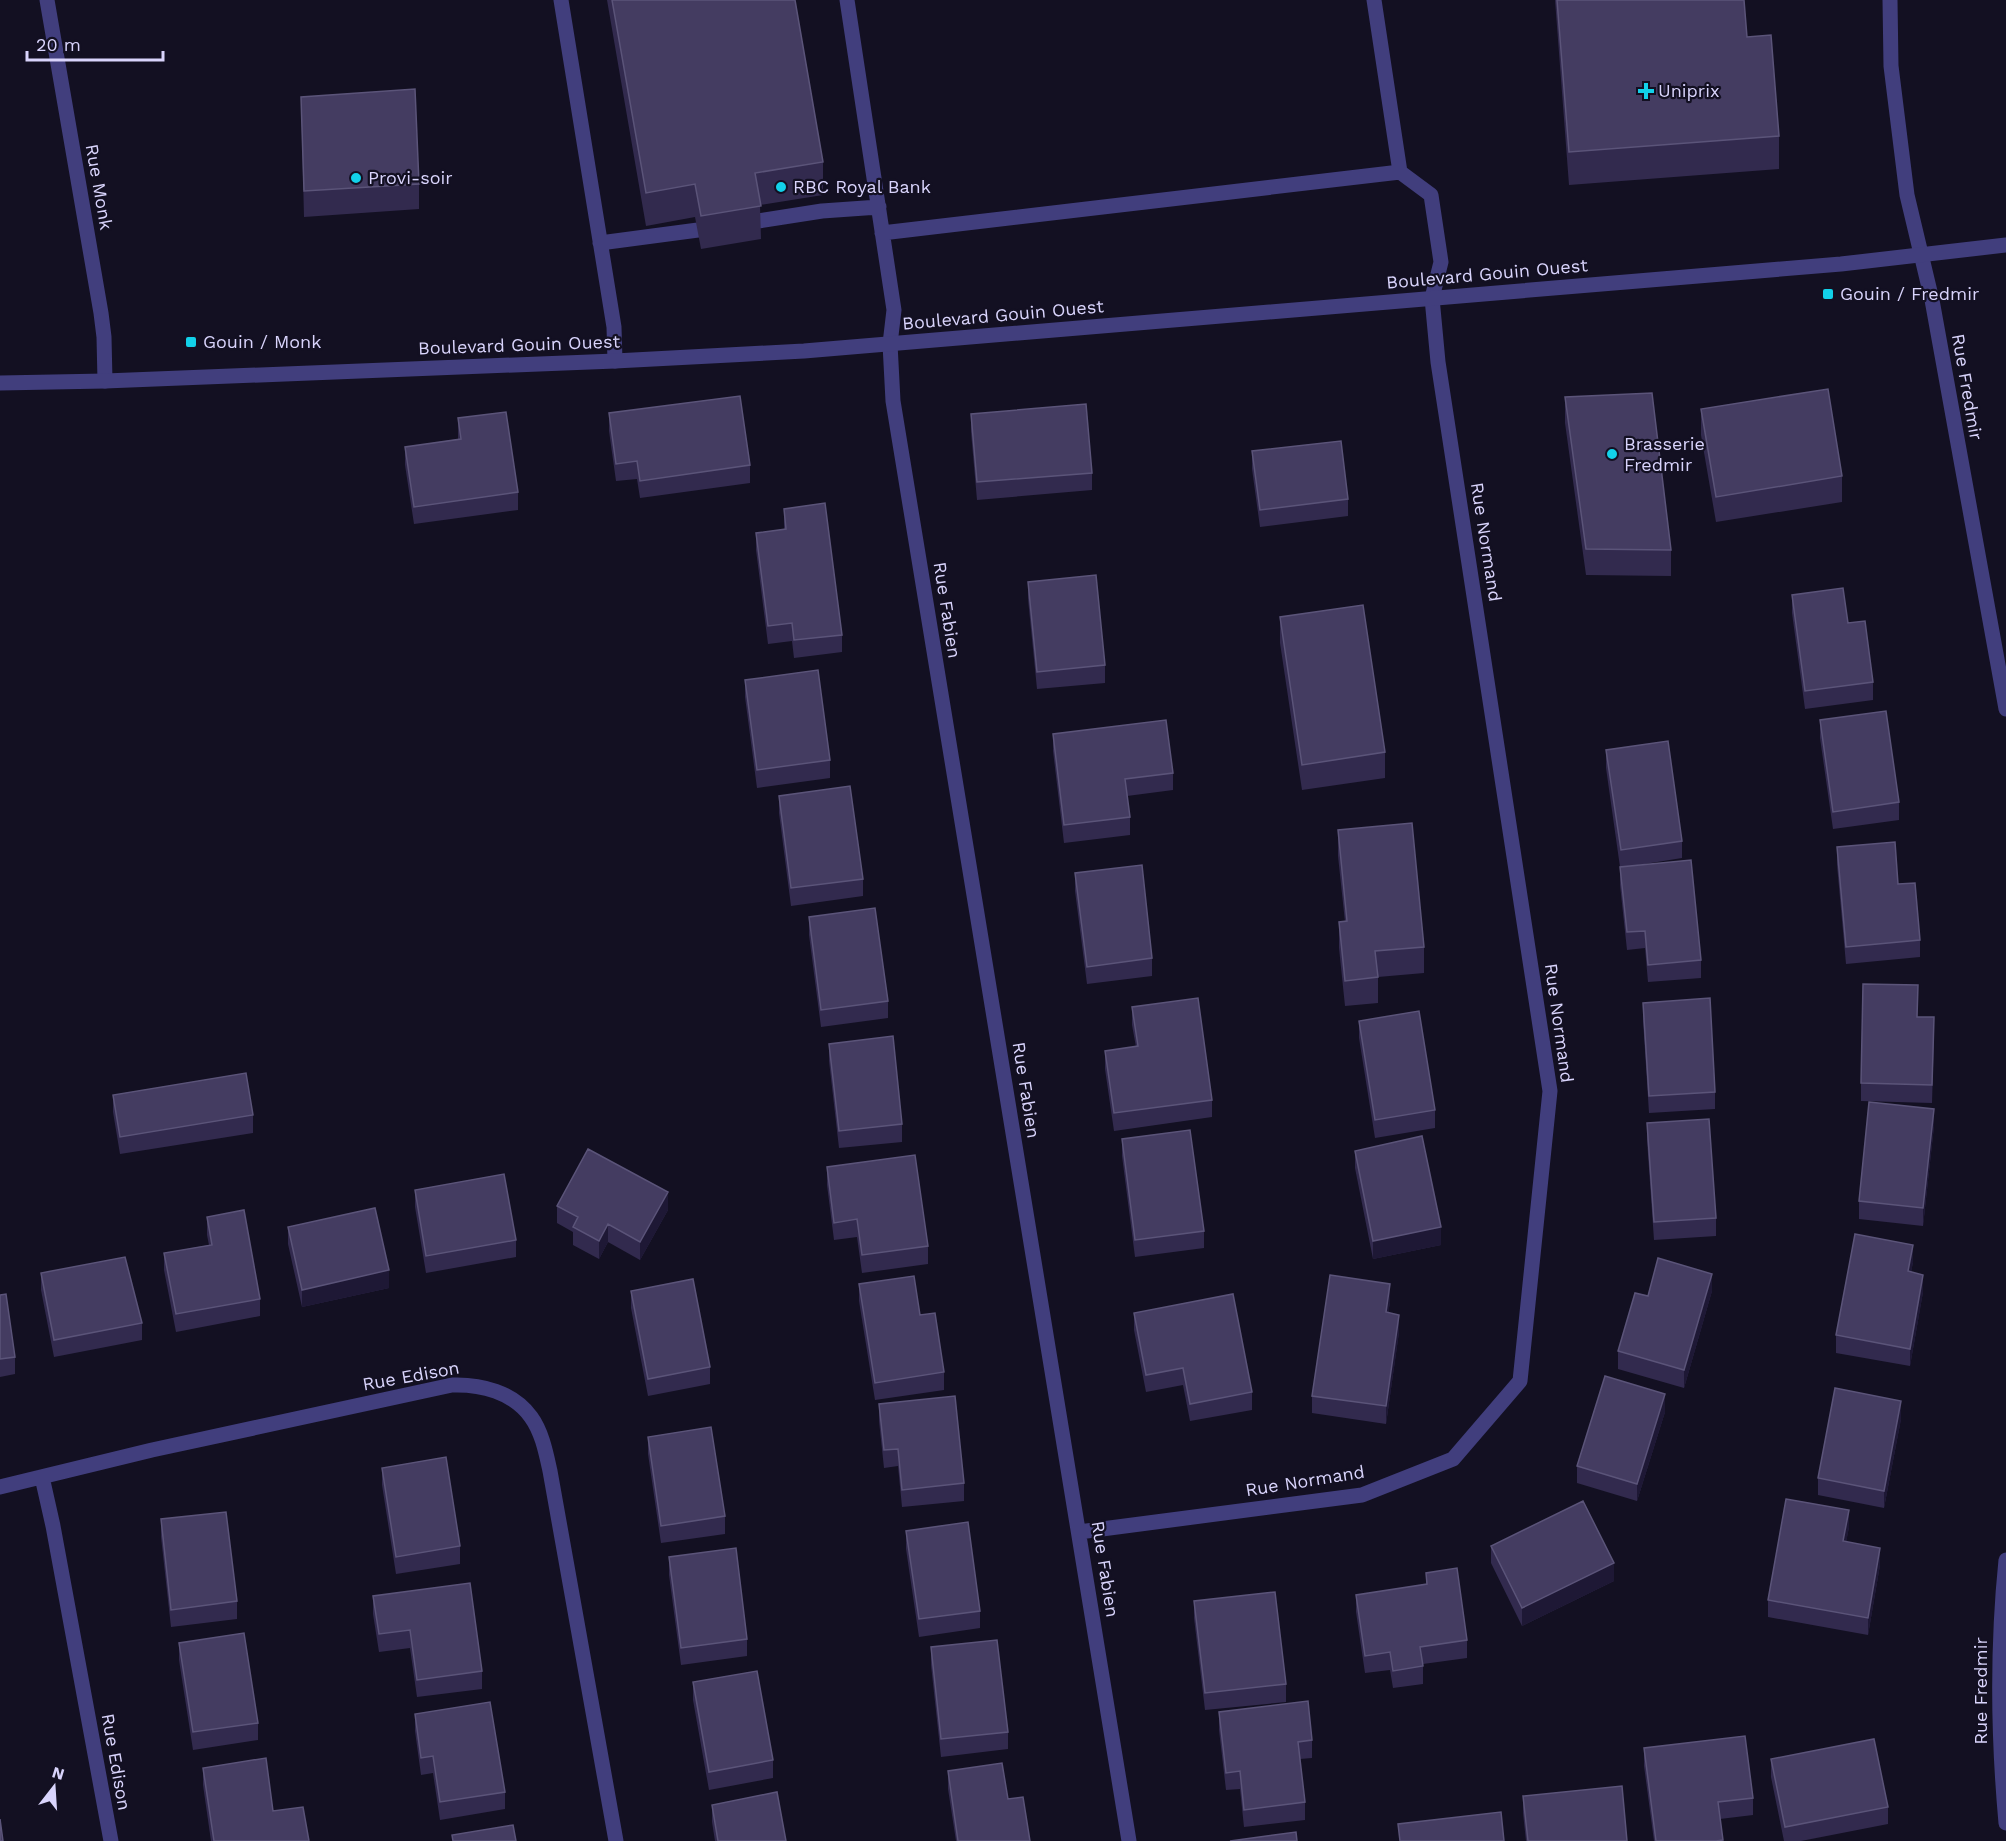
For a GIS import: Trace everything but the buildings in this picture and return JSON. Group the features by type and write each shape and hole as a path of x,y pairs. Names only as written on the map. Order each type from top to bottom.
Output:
{"street":[{"name":"Rue Monk","path":"47,0 101,313 106,358 105,381"},
{"path":"561,0 614,327 615,361"},
{"name":"Rue Fabien","path":"847,0 894,309 890,344 893,401 1129,1841"},
{"path":"882,233 1400,172 1374,0"},
{"name":"Rue Fredmir","path":"1890,0 1891,66 1907,195 1932,300 2006,708"},
{"name":"Rue Normand","path":"1080,1532 1362,1495 1453,1459 1520,1381 1550,1091 1438,362 1432,298 1441,262 1431,195 1400,172"},
{"path":"758,221 822,211 879,207"},
{"path":"600,243 698,230"},
{"name":"Boulevard Gouin Ouest","path":"0,383 615,361 890,344 1921,256 2006,244"},
{"name":"Rue Edison","path":"0,1487 152,1450 452,1385 479,1386 505,1395 520,1405 532,1418 539,1432 550,1471 616,1841"},
{"name":"Rue Edison","path":"42,1477 56,1538 111,1841"},
{"name":"Rue Fredmir","path":"2006,1560 1999,1723 2006,1823"}],"place":[{"name":"Uniprix","path":"1646,91"},
{"name":"Provi-soir","path":"356,178"},
{"name":"RBC Royal Bank","path":"781,187"},
{"name":"Gouin / Fredmir","path":"1828,294"},
{"name":"Gouin / Monk","path":"191,342"},
{"name":"Brasserie Fredmir","path":"1612,454"}]}
